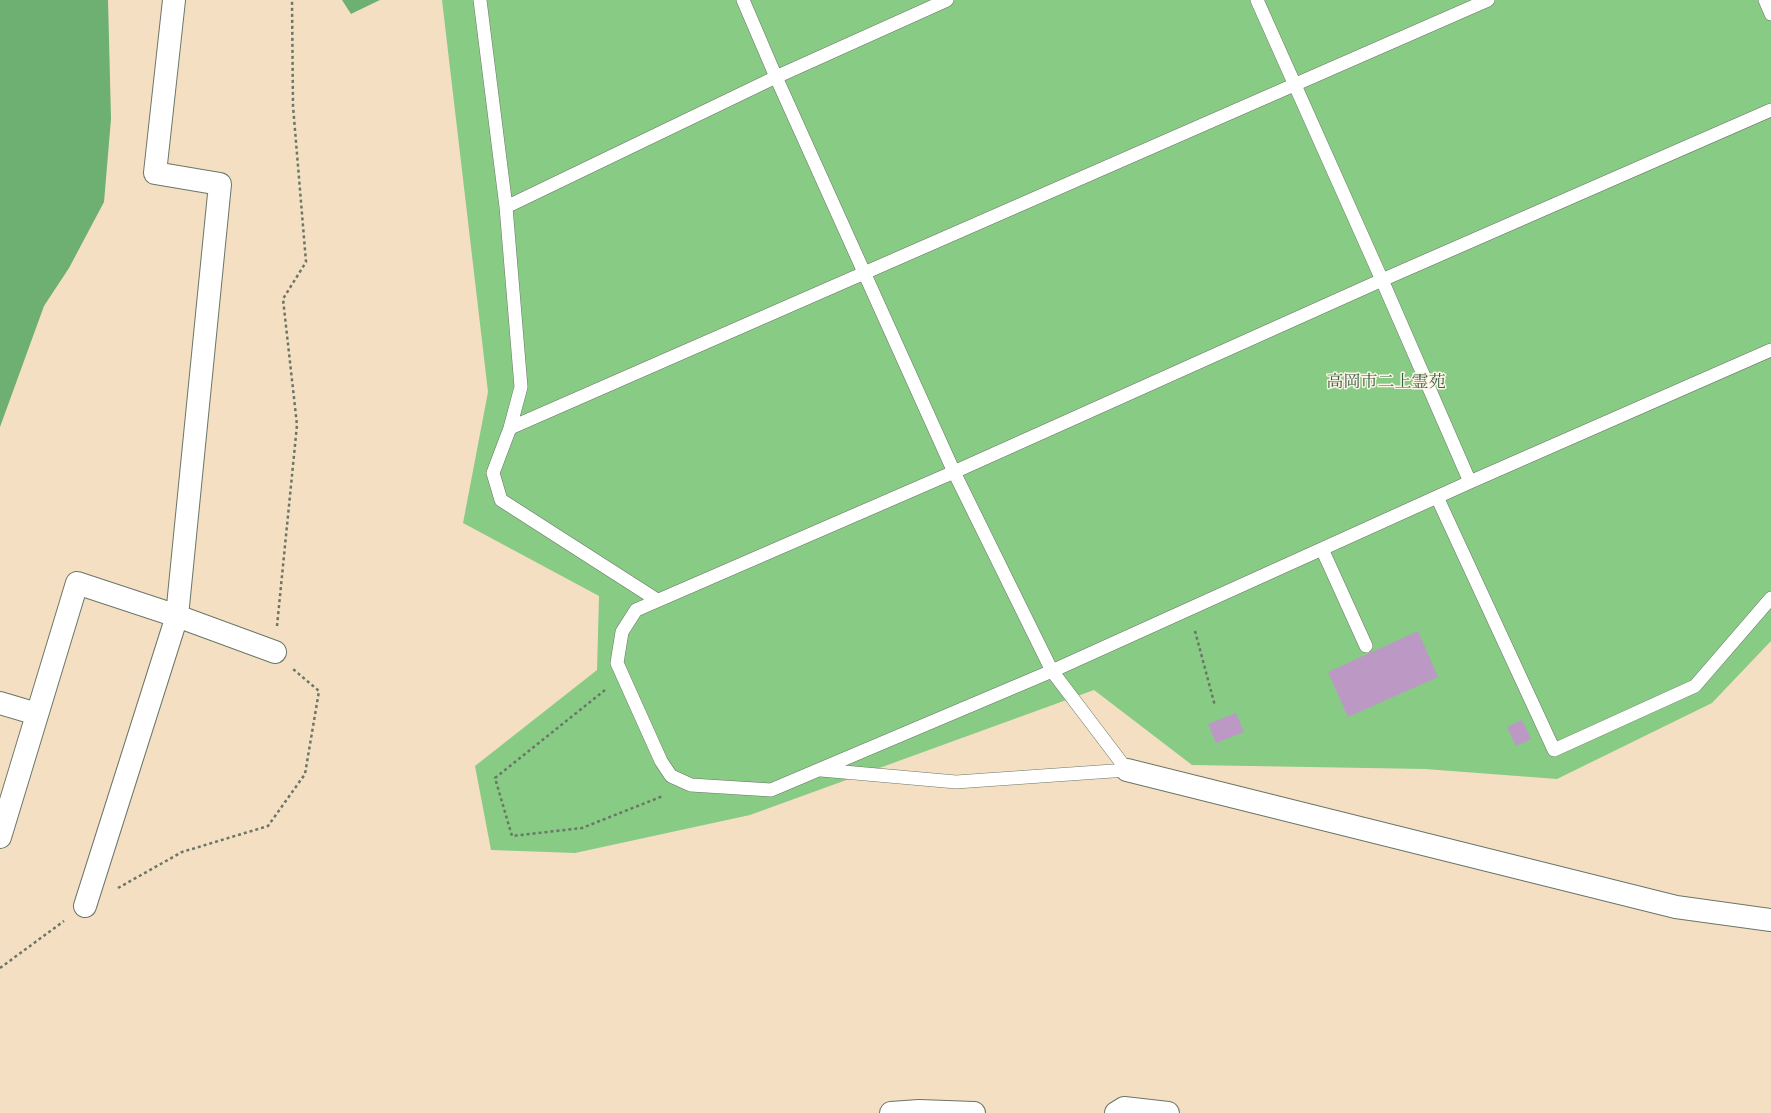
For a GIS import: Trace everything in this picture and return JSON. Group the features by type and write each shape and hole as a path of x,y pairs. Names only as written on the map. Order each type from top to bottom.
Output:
{"street":[{"path":"85,906 177,616 220,184 155,173 174,0"},
{"path":"0,837 9,776 37,714 77,583 177,616 275,652"},
{"path":"0,703 37,714"},
{"path":"1127,770 1676,907 1771,920"},
{"path":"1116,1113 1124,1108 1168,1113"},
{"path":"891,1113 919,1111 974,1113"}],"lane":[{"path":"480,0 506,207 521,387 510,428 493,473 501,500 657,600"},
{"path":"742,0 954,472 1052,671 1127,770"},
{"path":"506,207 776,77 947,0"},
{"path":"1257,0 1470,482"},
{"path":"510,428 1488,0"},
{"path":"1771,110 1382,280 954,472 636,610 622,632 617,663 661,761 671,776 691,785 772,790 1052,671 1470,482 1771,350"},
{"path":"1437,497 1554,750 1695,686 1771,598"},
{"path":"1322,549 1366,646"},
{"path":"819,769 956,782 1127,770"}],"path":[{"path":"0,968 85,906 182,852 268,826 305,774 319,691 275,652 297,425 283,300 306,262 293,106 292,0"},
{"path":"1189,609 1215,706"},
{"path":"623,676 495,778 512,836 582,828 691,785"}],"green space":[{"path":"0,0 108,0 111,119 104,202 69,268 44,306 0,427"},
{"path":"342,0 380,0 351,14"},
{"name":"高岡市二上霊苑","path":"442,0 1771,0 1771,641 1712,703 1557,779 1425,769 1192,765 1094,690 750,815 575,853 491,850 475,766 597,670 599,596 463,523 488,392"}],"building":[{"path":"1418,631 1438,677 1348,717 1328,672"},
{"path":"1236,713 1244,732 1216,743 1208,724"},
{"path":"1522,720 1531,739 1516,746 1507,727"}]}
